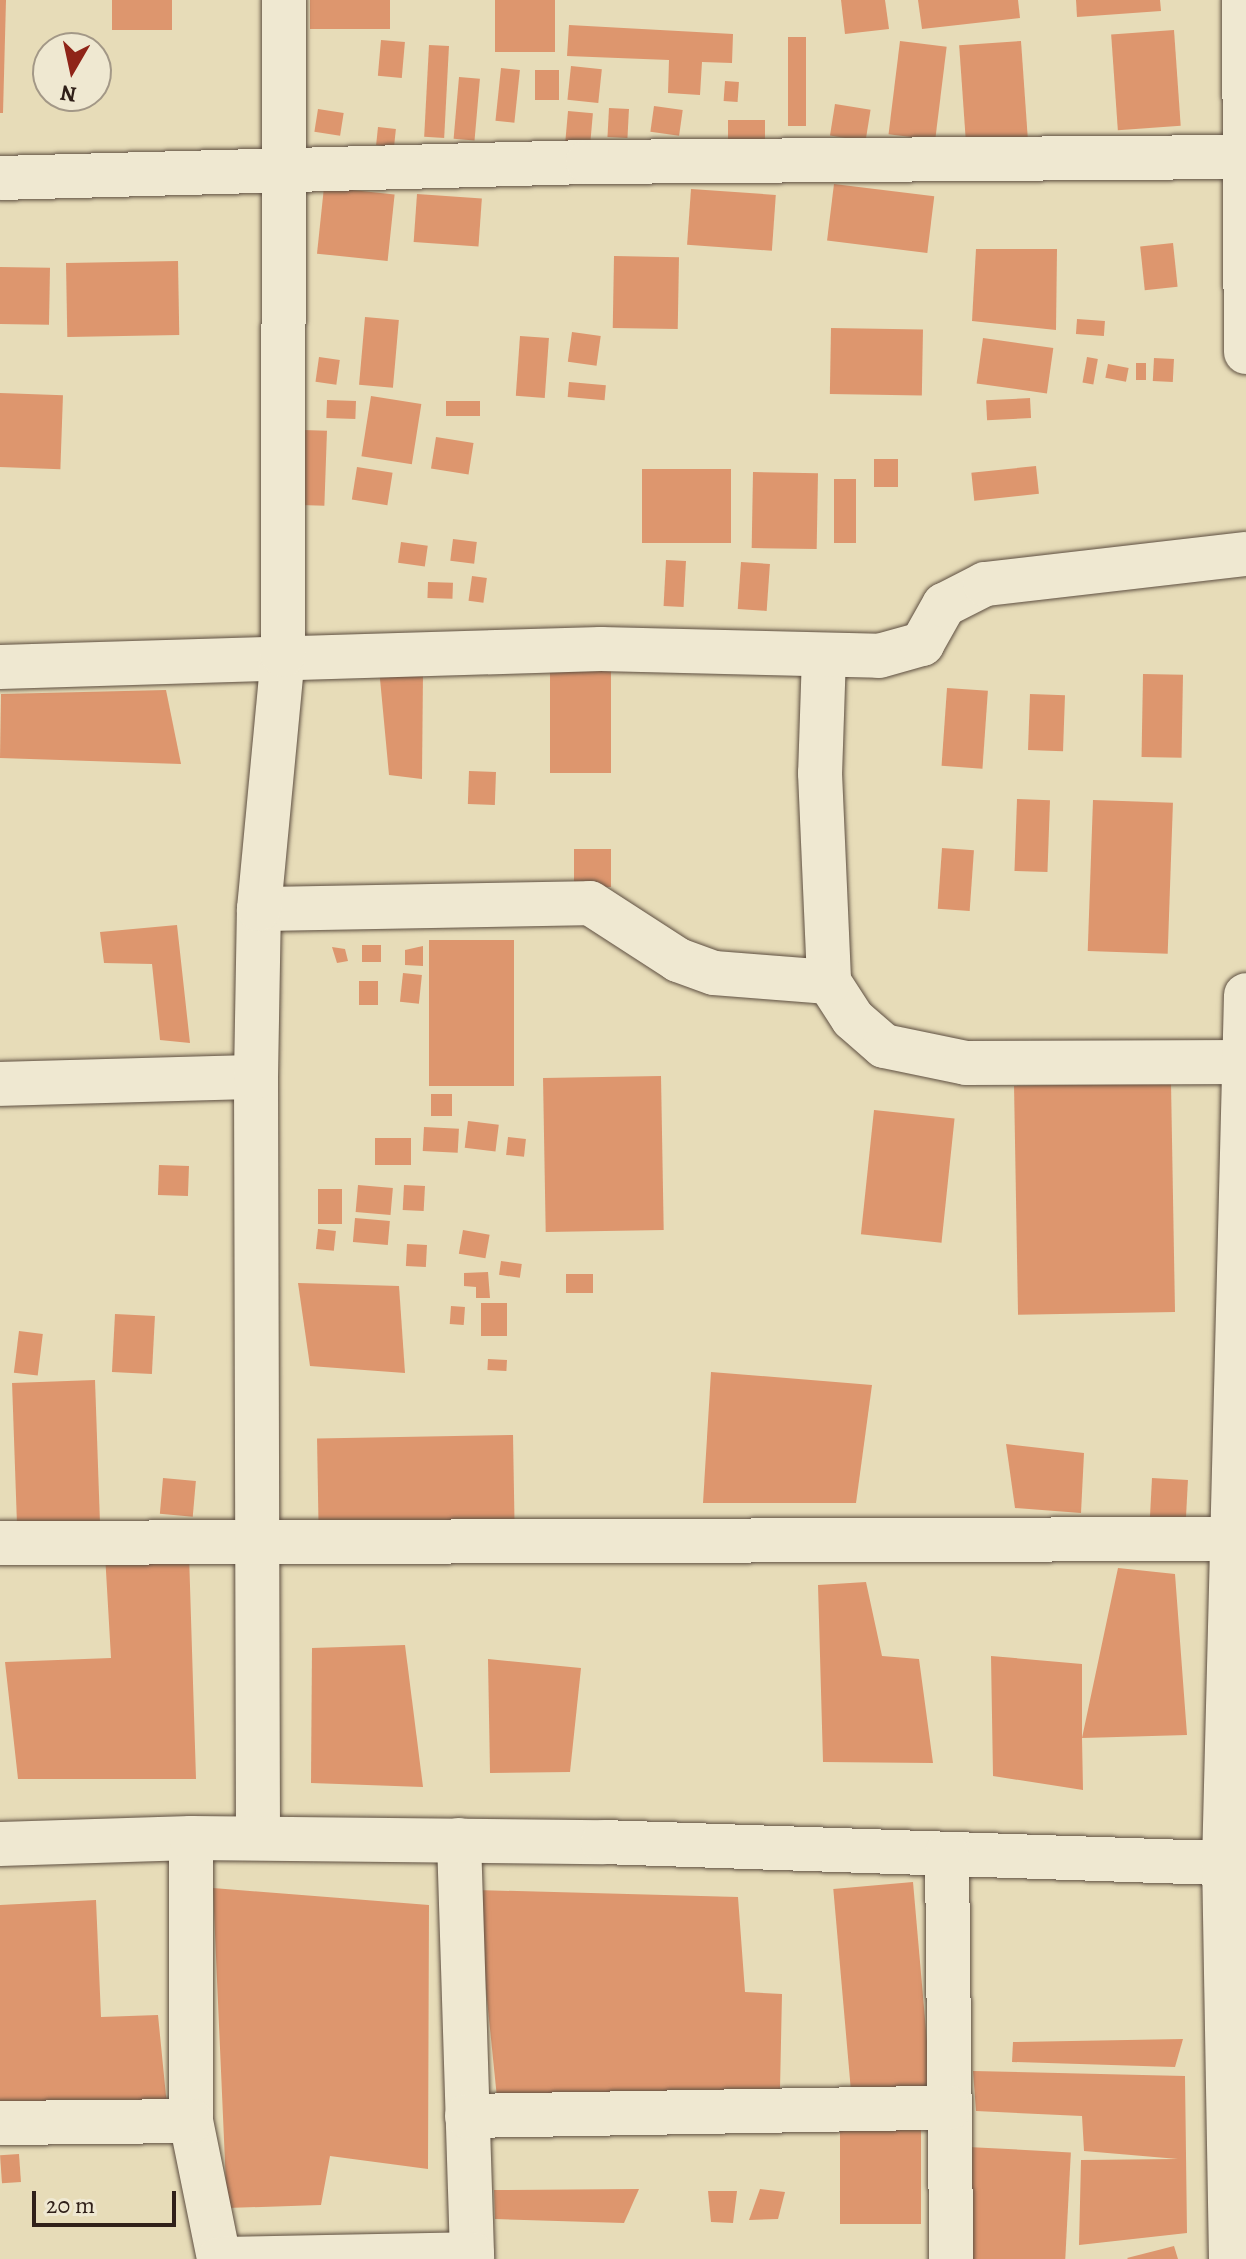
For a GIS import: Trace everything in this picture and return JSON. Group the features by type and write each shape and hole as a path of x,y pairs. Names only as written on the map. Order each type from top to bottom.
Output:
{"street":[{"path":"258,1838 256,1077 259,909 283,655 284,0"},
{"path":"1244,0 1246,352"},
{"path":"0,178 284,170 1243,157"},
{"path":"0,667 283,655 601,649 879,656 922,644 944,605 985,584 1246,554"},
{"path":"824,655 820,773 829,982 853,1019 884,1046 966,1063 1245,1062"},
{"path":"259,909 590,903 678,960 714,973 829,982"},
{"path":"1231,2259 1237,2147 1235,1539 1246,995"},
{"path":"0,1084 256,1077"},
{"path":"0,1543 1235,1539"},
{"path":"0,1844 191,1838 459,1840 1235,1864"},
{"path":"191,1838 191,2121 219,2259 472,2256 459,1840"},
{"path":"947,1854 951,2259"},
{"path":"467,2116 949,2108"},
{"path":"0,2123 191,2121"}],"building":[{"path":"0,0 6,0 3,113 0,113"},
{"path":"112,0 172,0 172,30 112,30"},
{"path":"310,0 390,0 390,29 310,29"},
{"path":"495,0 555,0 555,52 495,52"},
{"path":"841,0 885,0 889,29 845,34"},
{"path":"918,0 1018,0 1020,18 922,29"},
{"path":"1076,0 1160,0 1161,11 1077,17"},
{"path":"569,25 733,34 732,63 702,62 700,95 668,93 669,60 567,56"},
{"path":"1174,30 1181,126 1118,130 1111,34"},
{"path":"788,37 806,37 806,126 788,126"},
{"path":"381,40 405,42 402,78 378,76"},
{"path":"900,41 947,47 935,140 889,134"},
{"path":"1021,41 1028,141 966,145 959,45"},
{"path":"429,45 449,46 444,138 424,137"},
{"path":"571,66 602,69 598,103 567,100"},
{"path":"501,68 520,70 514,123 495,121"},
{"path":"535,70 559,70 559,100 535,100"},
{"path":"459,77 480,79 475,141 454,139"},
{"path":"725,81 739,82 738,102 724,101"},
{"path":"835,104 871,110 866,141 830,136"},
{"path":"654,106 683,110 679,136 650,132"},
{"path":"609,108 629,109 627,138 607,137"},
{"path":"318,109 344,113 340,136 314,132"},
{"path":"568,111 593,113 590,143 565,141"},
{"path":"728,120 765,120 765,142 728,142"},
{"path":"378,127 396,129 394,147 376,145"},
{"path":"834,184 934,196 927,253 827,241"},
{"path":"324,187 395,194 388,261 317,254"},
{"path":"691,189 776,195 772,251 687,245"},
{"path":"417,194 482,199 478,246 414,242"},
{"path":"1173,243 1178,287 1145,290 1140,246"},
{"path":"976,249 1057,249 1056,330 972,321"},
{"path":"614,256 679,257 678,329 613,328"},
{"path":"178,261 179,335 67,337 66,263"},
{"path":"0,267 50,268 49,325 0,324"},
{"path":"365,317 399,320 393,388 359,385"},
{"path":"1077,319 1105,321 1104,336 1076,334"},
{"path":"831,328 923,330 922,396 830,394"},
{"path":"572,332 601,336 597,366 568,362"},
{"path":"520,336 549,338 545,398 516,396"},
{"path":"983,338 1053,348 1047,393 977,384"},
{"path":"319,357 340,360 336,385 316,382"},
{"path":"1087,357 1098,359 1093,385 1082,383"},
{"path":"1154,358 1174,359 1173,382 1153,381"},
{"path":"1136,363 1146,363 1146,380 1136,380"},
{"path":"1108,364 1129,368 1126,382 1105,378"},
{"path":"569,382 606,385 605,400 568,397"},
{"path":"0,393 63,395 60,469 0,467"},
{"path":"371,396 421,404 412,464 361,456"},
{"path":"1030,398 1031,418 987,420 986,400"},
{"path":"327,400 356,401 355,419 326,418"},
{"path":"446,401 480,401 480,416 446,416"},
{"path":"303,430 327,431 324,506 300,505"},
{"path":"436,437 474,443 469,475 431,469"},
{"path":"874,459 898,459 898,487 874,487"},
{"path":"1036,466 1039,494 974,501 971,473"},
{"path":"357,467 393,473 387,505 352,500"},
{"path":"642,469 731,469 731,543 642,543"},
{"path":"753,472 818,473 817,549 752,548"},
{"path":"834,479 856,479 856,543 834,543"},
{"path":"453,539 477,542 474,564 450,561"},
{"path":"401,542 428,546 425,567 398,563"},
{"path":"666,560 686,561 684,607 664,606"},
{"path":"741,562 770,564 767,611 738,609"},
{"path":"472,576 487,578 483,603 469,601"},
{"path":"428,582 453,583 452,599 427,598"},
{"path":"379,668 423,672 422,779 389,775"},
{"path":"550,670 611,670 611,773 550,773"},
{"path":"1143,674 1183,675 1182,758 1142,757"},
{"path":"947,688 988,691 982,769 942,766"},
{"path":"166,690 181,764 0,758 1,694"},
{"path":"1030,694 1065,695 1063,751 1028,750"},
{"path":"469,771 496,772 495,805 468,804"},
{"path":"1017,799 1050,800 1047,872 1014,871"},
{"path":"1093,800 1173,803 1168,954 1088,951"},
{"path":"942,848 974,850 970,911 938,909"},
{"path":"574,849 611,849 611,887 574,887"},
{"path":"177,925 190,1043 160,1040 152,964 104,963 100,932"},
{"path":"429,940 514,940 514,1086 429,1086"},
{"path":"362,945 381,945 381,962 362,962"},
{"path":"423,946 423,966 405,965 405,950"},
{"path":"332,947 345,949 348,961 337,963"},
{"path":"403,973 422,975 419,1004 400,1002"},
{"path":"359,981 378,981 378,1005 359,1005"},
{"path":"661,1076 664,1230 546,1232 543,1078"},
{"path":"1171,1083 1175,1312 1018,1315 1014,1086"},
{"path":"431,1094 452,1094 452,1116 431,1116"},
{"path":"874,1110 955,1118 941,1243 861,1234"},
{"path":"468,1121 499,1125 495,1152 465,1148"},
{"path":"424,1127 459,1129 458,1153 423,1151"},
{"path":"508,1137 526,1139 524,1157 506,1155"},
{"path":"375,1138 411,1138 411,1165 375,1165"},
{"path":"159,1165 189,1166 188,1196 158,1195"},
{"path":"358,1185 393,1188 391,1215 356,1212"},
{"path":"404,1185 425,1186 424,1211 403,1210"},
{"path":"318,1189 342,1189 342,1224 318,1224"},
{"path":"355,1218 390,1221 388,1245 353,1242"},
{"path":"318,1229 336,1231 334,1251 316,1249"},
{"path":"463,1230 490,1235 485,1258 459,1254"},
{"path":"407,1244 427,1245 426,1267 406,1266"},
{"path":"501,1261 522,1264 520,1278 499,1275"},
{"path":"488,1272 490,1298 476,1298 476,1287 464,1286 464,1273"},
{"path":"566,1274 593,1274 593,1293 566,1293"},
{"path":"298,1283 399,1286 405,1373 310,1366"},
{"path":"481,1303 507,1303 507,1336 481,1336"},
{"path":"451,1306 465,1307 464,1325 450,1324"},
{"path":"115,1314 155,1316 152,1374 112,1372"},
{"path":"19,1331 43,1334 38,1376 14,1373"},
{"path":"488,1359 507,1360 506,1371 487,1370"},
{"path":"711,1372 872,1385 856,1503 703,1503"},
{"path":"95,1380 100,1525 17,1528 12,1383"},
{"path":"513,1435 515,1532 319,1535 317,1438"},
{"path":"1006,1444 1084,1453 1081,1513 1015,1508"},
{"path":"163,1478 196,1481 193,1517 160,1514"},
{"path":"1152,1478 1188,1480 1186,1520 1150,1518"},
{"path":"105,1554 189,1554 196,1779 18,1779 5,1662 111,1658"},
{"path":"1118,1568 1175,1574 1187,1735 1082,1738"},
{"path":"866,1582 882,1656 919,1659 933,1763 823,1762 818,1585"},
{"path":"405,1645 423,1787 311,1783 312,1648"},
{"path":"991,1656 1082,1664 1083,1790 993,1776"},
{"path":"488,1659 581,1668 570,1772 490,1773"},
{"path":"913,1882 931,2086 851,2093 833,1889"},
{"path":"213,1888 429,1905 428,2169 330,2156 321,2205 227,2208"},
{"path":"476,1890 738,1897 745,1992 782,1994 780,2090 497,2098"},
{"path":"96,1900 101,2017 158,2015 167,2106 0,2103 0,1905"},
{"path":"1183,2039 1175,2067 1012,2062 1013,2042"},
{"path":"973,2071 1185,2076 1187,2233 1079,2245 1081,2160 1178,2159 1084,2151 1082,2116 976,2111"},
{"path":"840,2130 921,2130 921,2224 840,2224"},
{"path":"968,2147 1071,2152 1065,2259 962,2259"},
{"path":"19,2154 21,2182 2,2183 0,2155"},
{"path":"639,2189 624,2223 495,2219 494,2190"},
{"path":"760,2189 785,2192 778,2219 749,2220"},
{"path":"708,2191 737,2191 733,2223 711,2222"},
{"path":"1174,2246 1178,2259 1127,2258"}]}
